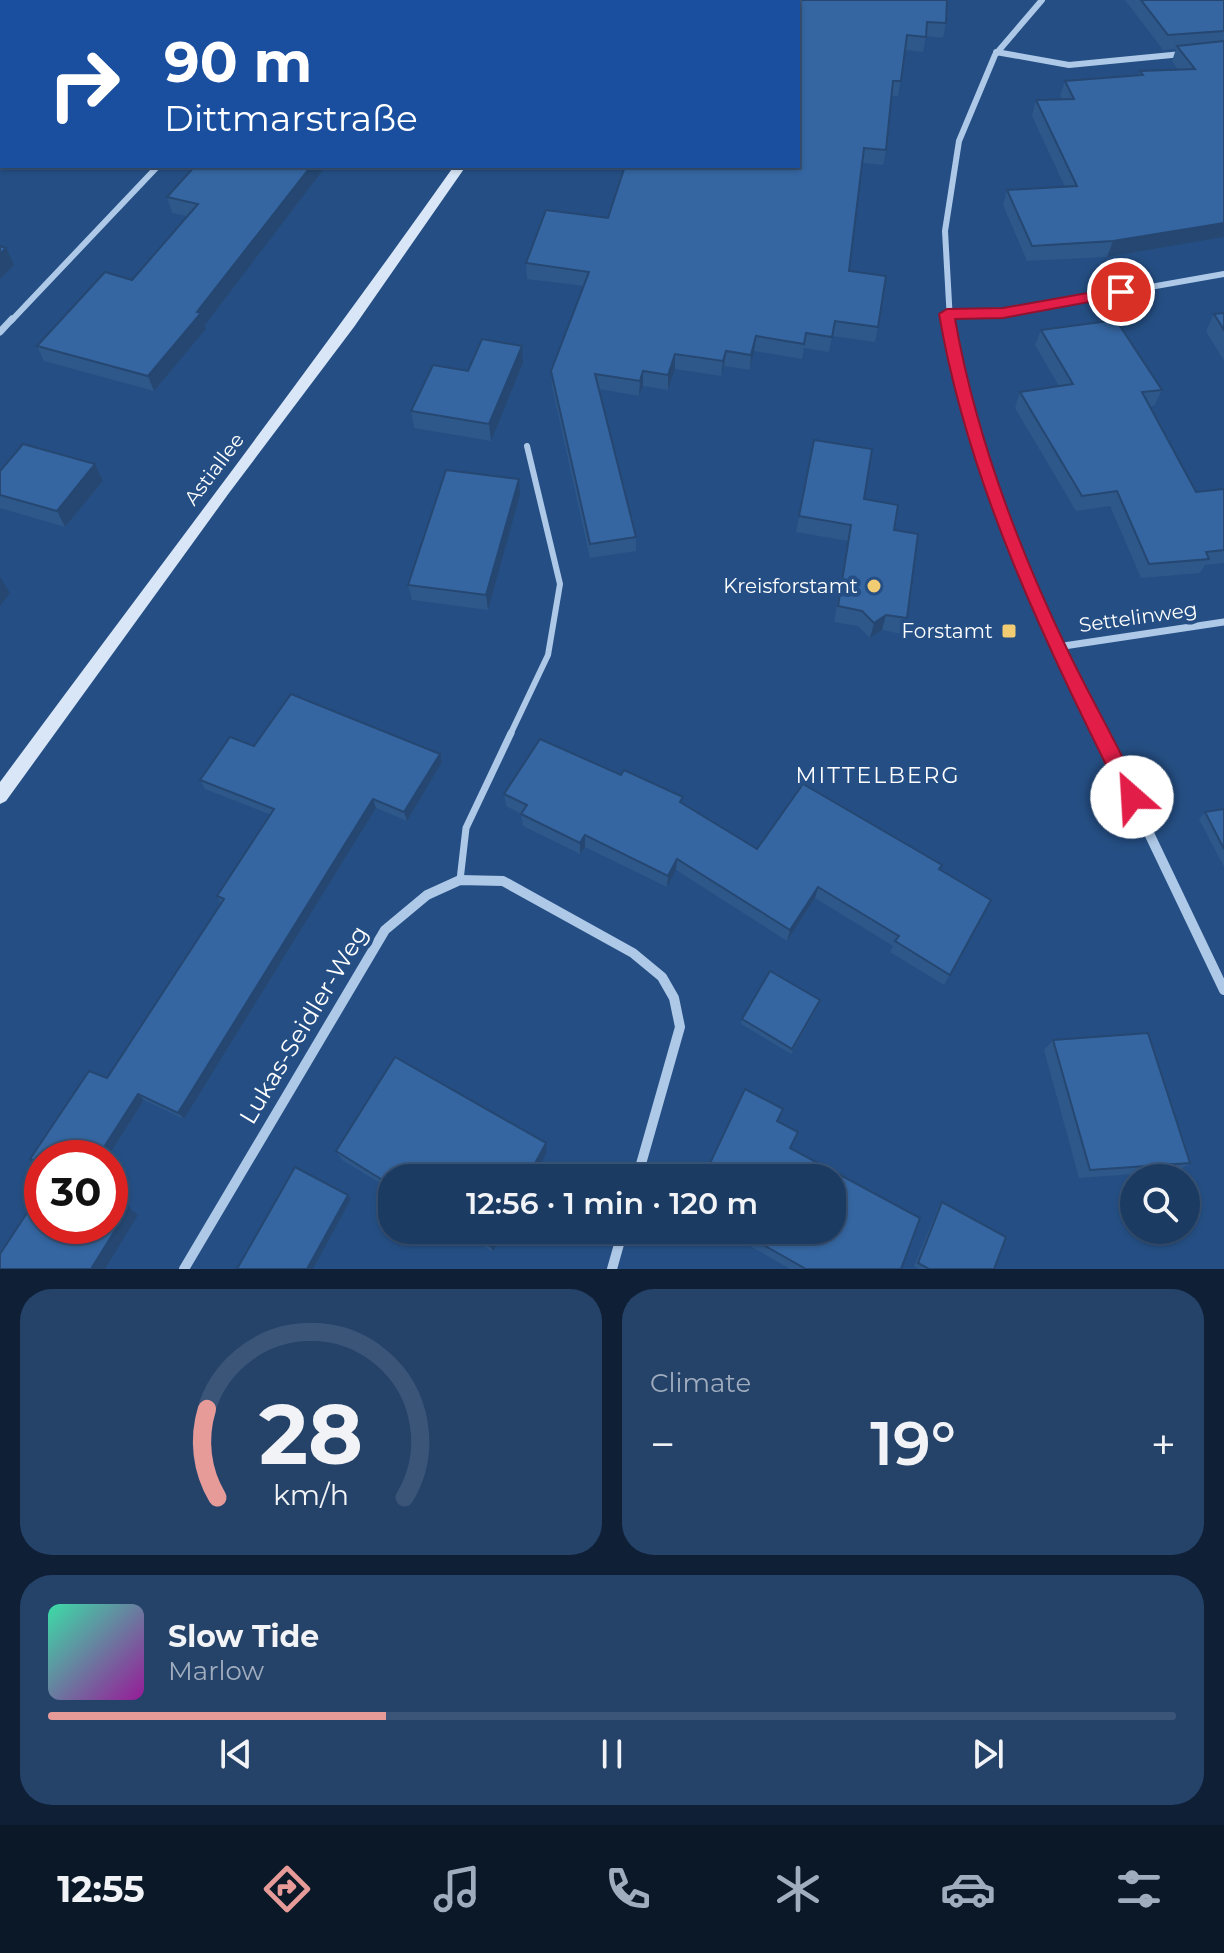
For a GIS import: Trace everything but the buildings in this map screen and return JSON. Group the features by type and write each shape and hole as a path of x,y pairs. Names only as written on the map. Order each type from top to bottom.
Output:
{"street":[{"path":"1042,0 996,52 975,93 960,137 947,195 947,314 958,379 979,452 1057,647 1224,990"},
{"path":"996,52 1069,65 1185,54"},
{"path":"0,332 156,168"},
{"name":"Astiallee","path":"0,796 224,489 349,324 459,168"},
{"path":"947,314 1003,313 1224,274"},
{"name":"Settelinweg","path":"1057,647 1224,622"},
{"name":"Lukas-Seidler-Weg","path":"184,1269 385,930 427,895 460,880 503,881 633,953 662,977 674,998 680,1027 641,1164"},
{"path":"612,1269 619,1244"}],"lane":[{"path":"460,880 466,828 548,655 560,584 527,446"}],"place":[{"name":"Kreisforstamt","path":"874,586"},
{"name":"Forstamt","path":"1009,631"}],"district":[{"name":"MITTELBERG","path":"878,775"}],"route":[{"path":"1121,292 1003,313 947,314 958,379 979,452 998,502 1057,647 1132,797"}]}
